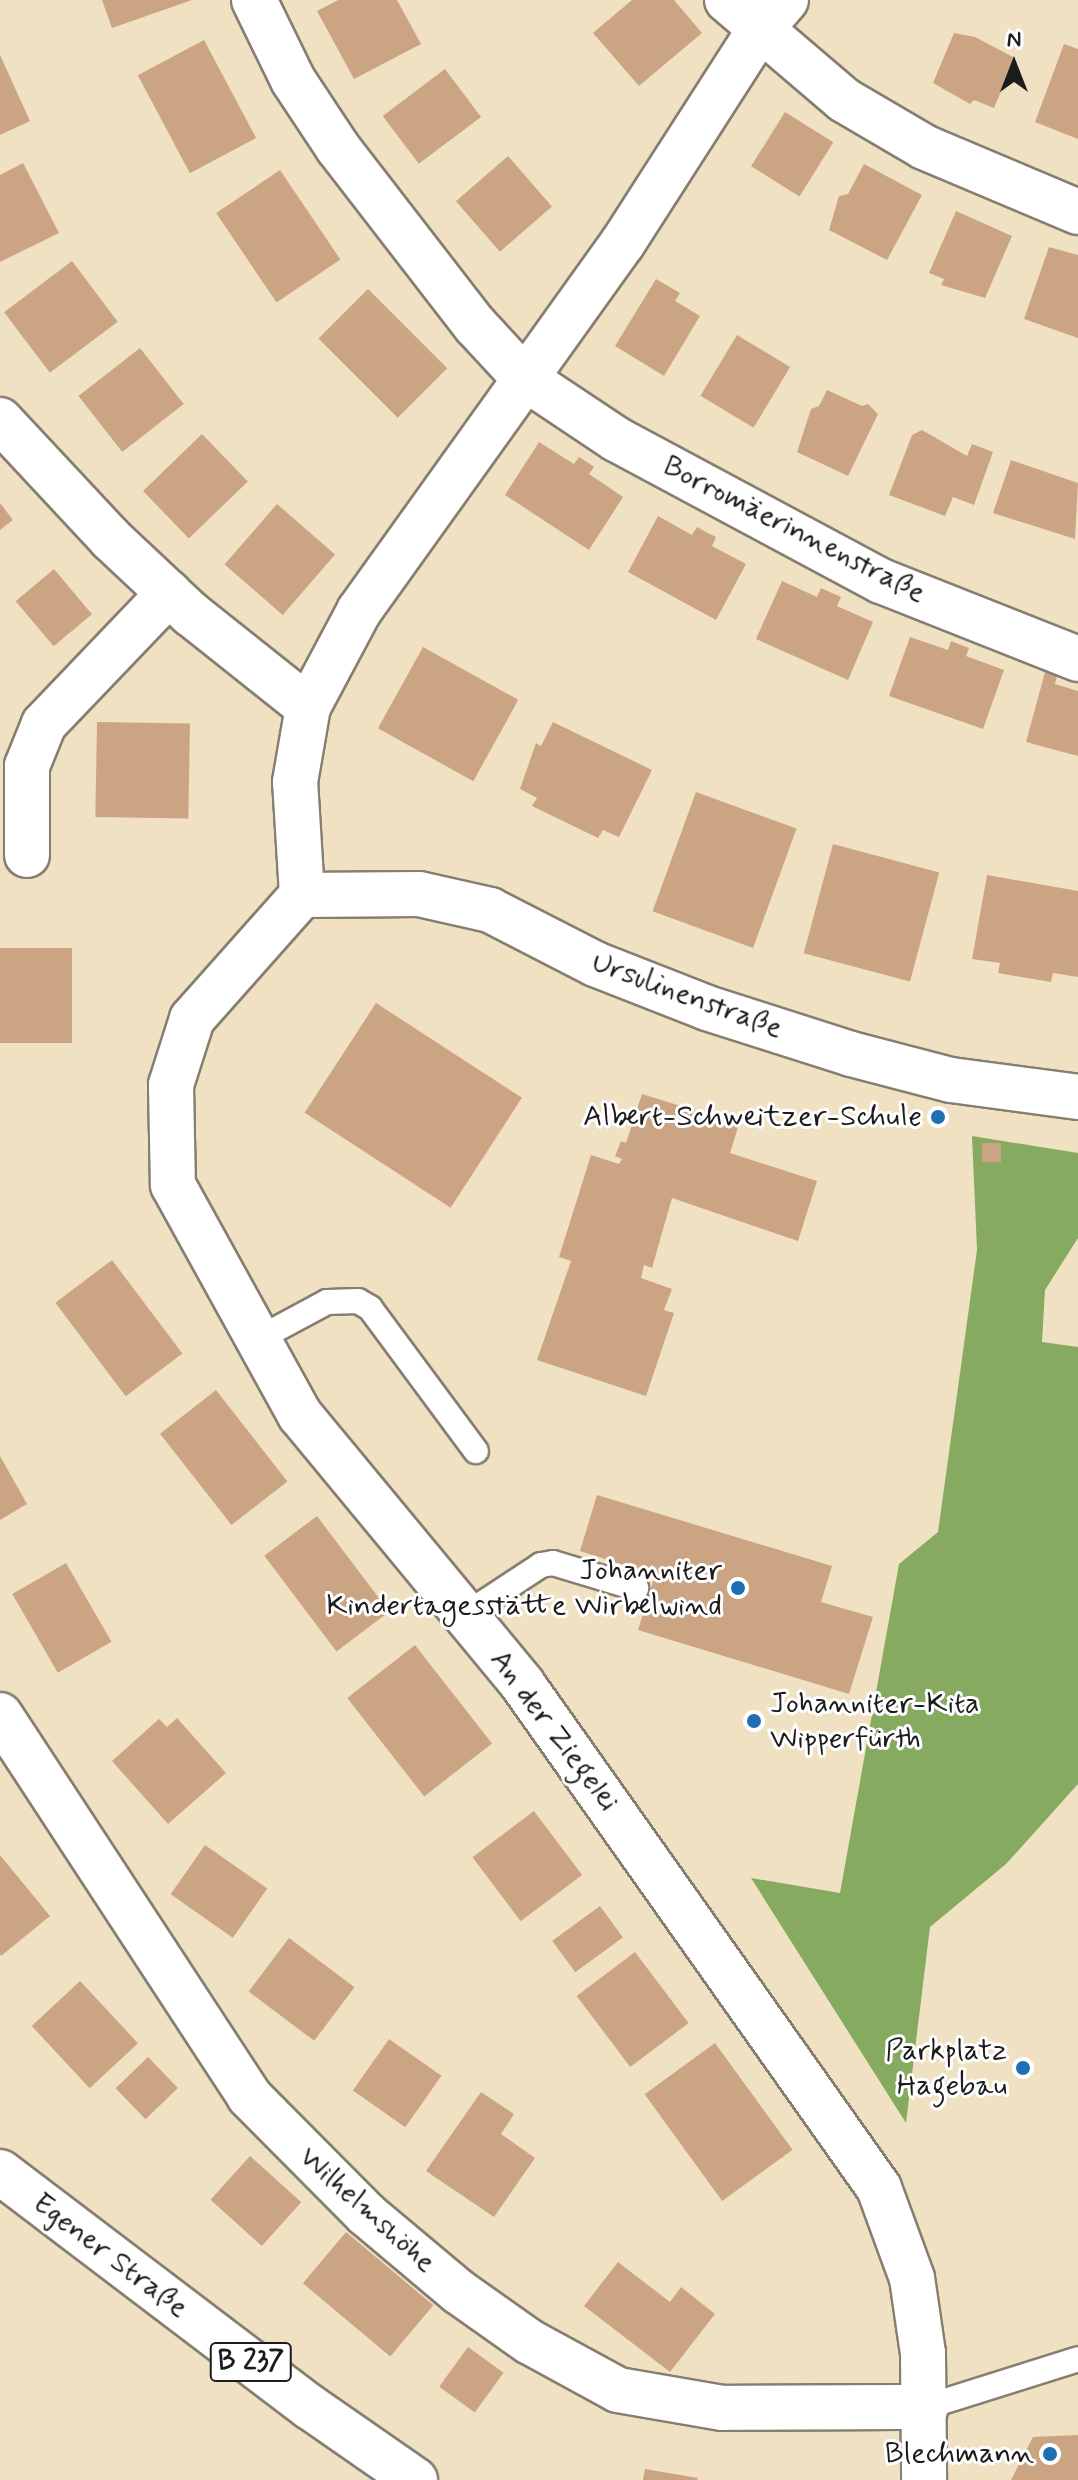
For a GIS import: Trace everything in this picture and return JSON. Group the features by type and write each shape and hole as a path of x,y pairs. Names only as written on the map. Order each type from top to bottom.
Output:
{"street":[{"name":"Borromäerinnenstraße","path":"254,0 293,80 338,148 475,325 523,377 616,439 881,581 1078,659"},
{"path":"727,0 772,16 844,100 924,147 1078,212"},
{"path":"302,895 295,782 308,707 359,611 523,377 622,244 772,16"},
{"path":"0,420 169,593 308,707"},
{"path":"27,855 27,766 44,724 169,593"},
{"name":"Ursulinenstraße","path":"302,895 419,894 490,910 595,964 837,1049 951,1080 1078,1097"},
{"name":"An der Ziegelei","path":"302,895 192,1019 171,1085 173,1185 300,1415 523,1685 879,2188 912,2278 926,2407 924,2480"},
{"name":"Wilhelmshöhe","path":"0,1715 249,2096 366,2214 459,2292 530,2342 618,2390 722,2408 926,2407"},
{"name":"Egener Straße","path":"0,2172 310,2407 415,2480"}],"lane":[{"path":"258,1339 327,1302 358,1301 370,1308 476,1451"},
{"path":"465,1615 541,1565 553,1563 636,1588"},
{"path":"926,2407 1078,2359"}],"green space":[{"path":"972,1136 1078,1153 1078,1238 1045,1290 1042,1342 1078,1347 1078,1784 1006,1864 930,1927 906,2123 751,1878 840,1893 899,1564 938,1532 977,1250"}],"building":[{"path":"102,0 192,0 112,28"},
{"path":"338,0 397,0 421,44 354,79 317,11"},
{"path":"632,0 674,0 702,33 639,86 593,33"},
{"path":"954,33 975,37 1015,58 994,108 974,100 970,104 933,83"},
{"path":"204,40 256,138 190,173 138,75"},
{"path":"1064,44 1078,49 1078,139 1035,122"},
{"path":"0,55 30,121 0,135"},
{"path":"445,69 481,117 419,164 383,116"},
{"path":"785,112 833,142 799,196 751,166"},
{"path":"508,156 552,207 500,252 456,201"},
{"path":"23,163 59,233 0,262 0,175"},
{"path":"864,164 922,195 887,260 829,230 839,196 848,194"},
{"path":"280,170 340,260 277,303 216,213"},
{"path":"956,211 1012,236 985,298 941,285 944,279 929,273"},
{"path":"1049,247 1078,255 1078,338 1024,319"},
{"path":"72,261 118,322 50,373 4,312"},
{"path":"656,279 680,293 675,301 700,316 664,376 615,346"},
{"path":"368,289 447,368 398,418 319,338"},
{"path":"737,335 790,367 754,428 700,396"},
{"path":"140,348 184,404 122,452 79,396"},
{"path":"827,390 862,406 868,404 878,414 848,476 797,452 811,409 819,406"},
{"path":"922,430 967,456 972,444 993,452 974,505 953,497 945,516 889,495 912,435"},
{"path":"202,434 248,481 189,538 143,491"},
{"path":"539,442 574,464 579,457 587,462 594,467 589,474 623,497 589,550 505,495"},
{"path":"1011,460 1078,483 1075,539 993,513"},
{"path":"0,503 13,520 0,530"},
{"path":"277,504 335,555 283,615 225,564"},
{"path":"658,516 692,535 697,527 716,537 712,546 746,564 716,620 628,572"},
{"path":"54,569 92,614 54,646 16,601"},
{"path":"782,581 817,597 821,588 841,597 837,606 873,622 848,680 756,639"},
{"path":"910,637 948,650 951,641 969,648 966,656 1004,670 983,729 889,696"},
{"path":"423,647 518,700 473,781 378,728"},
{"path":"1045,672 1057,676 1055,684 1078,691 1078,756 1026,742"},
{"path":"97,722 190,724 188,819 95,817"},
{"path":"553,722 652,770 619,837 603,830 598,838 532,806 537,798 520,789 536,743 541,746"},
{"path":"696,792 797,829 753,948 653,911"},
{"path":"833,844 939,872 910,982 804,953"},
{"path":"987,875 1078,891 1078,977 1053,973 1051,982 998,973 1000,963 972,959"},
{"path":"0,948 72,948 72,1043 0,1043"},
{"path":"376,1003 522,1098 451,1208 305,1113"},
{"path":"642,1094 739,1124 730,1153 817,1181 798,1241 672,1198 652,1268 644,1265 641,1278 672,1289 664,1310 674,1313 646,1396 537,1360 571,1261 559,1257 591,1155 619,1164 622,1159 615,1156 621,1141 626,1143"},
{"path":"982,1143 1001,1143 1001,1162 982,1162"},
{"path":"112,1260 182,1353 126,1396 55,1303"},
{"path":"216,1390 287,1481 231,1525 160,1434"},
{"path":"0,1456 27,1504 0,1520"},
{"name":"Johanniter Kindertagesstätte Wirbelwind","path":"597,1495 832,1566 821,1602 873,1617 849,1694 638,1630 655,1575 580,1551"},
{"path":"317,1516 389,1612 337,1652 264,1556"},
{"path":"66,1563 112,1642 58,1673 12,1594"},
{"path":"415,1645 492,1744 424,1796 347,1698"},
{"path":"177,1718 226,1773 168,1824 112,1761 159,1719 167,1727"},
{"path":"534,1811 582,1875 521,1921 473,1857"},
{"path":"205,1845 267,1889 233,1938 171,1894"},
{"path":"0,1855 50,1916 1,1956 0,1954"},
{"path":"600,1906 623,1938 575,1972 552,1941"},
{"path":"289,1938 354,1987 314,2041 249,1992"},
{"path":"635,1952 689,2023 630,2067 577,1996"},
{"path":"80,1981 138,2043 90,2088 32,2026"},
{"path":"389,2039 441,2076 405,2127 353,2091"},
{"path":"715,2043 793,2150 722,2201 645,2094"},
{"path":"148,2057 178,2088 146,2119 116,2088"},
{"path":"481,2092 514,2114 501,2134 535,2158 494,2217 426,2171"},
{"path":"250,2156 301,2202 262,2246 211,2200"},
{"path":"346,2232 433,2305 390,2357 303,2283"},
{"path":"618,2262 670,2302 681,2287 715,2314 670,2372 584,2306"},
{"path":"468,2347 504,2373 475,2413 439,2387"},
{"name":"Blechmann","path":"1078,2435 1078,2480 1011,2480 1033,2437"},
{"path":"645,2469 698,2478 643,2480"}],"place":[{"name":"Albert-Schweitzer-Schule","path":"938,1117"},
{"name":"Johanniter Kindertagesstätte Wirbelwind","path":"738,1588"},
{"name":"Johanniter-Kita Wipperfürth","path":"754,1721"},
{"name":"Parkplatz Hagebau","path":"1023,2068"},
{"name":"Blechmann","path":"1050,2454"}]}
